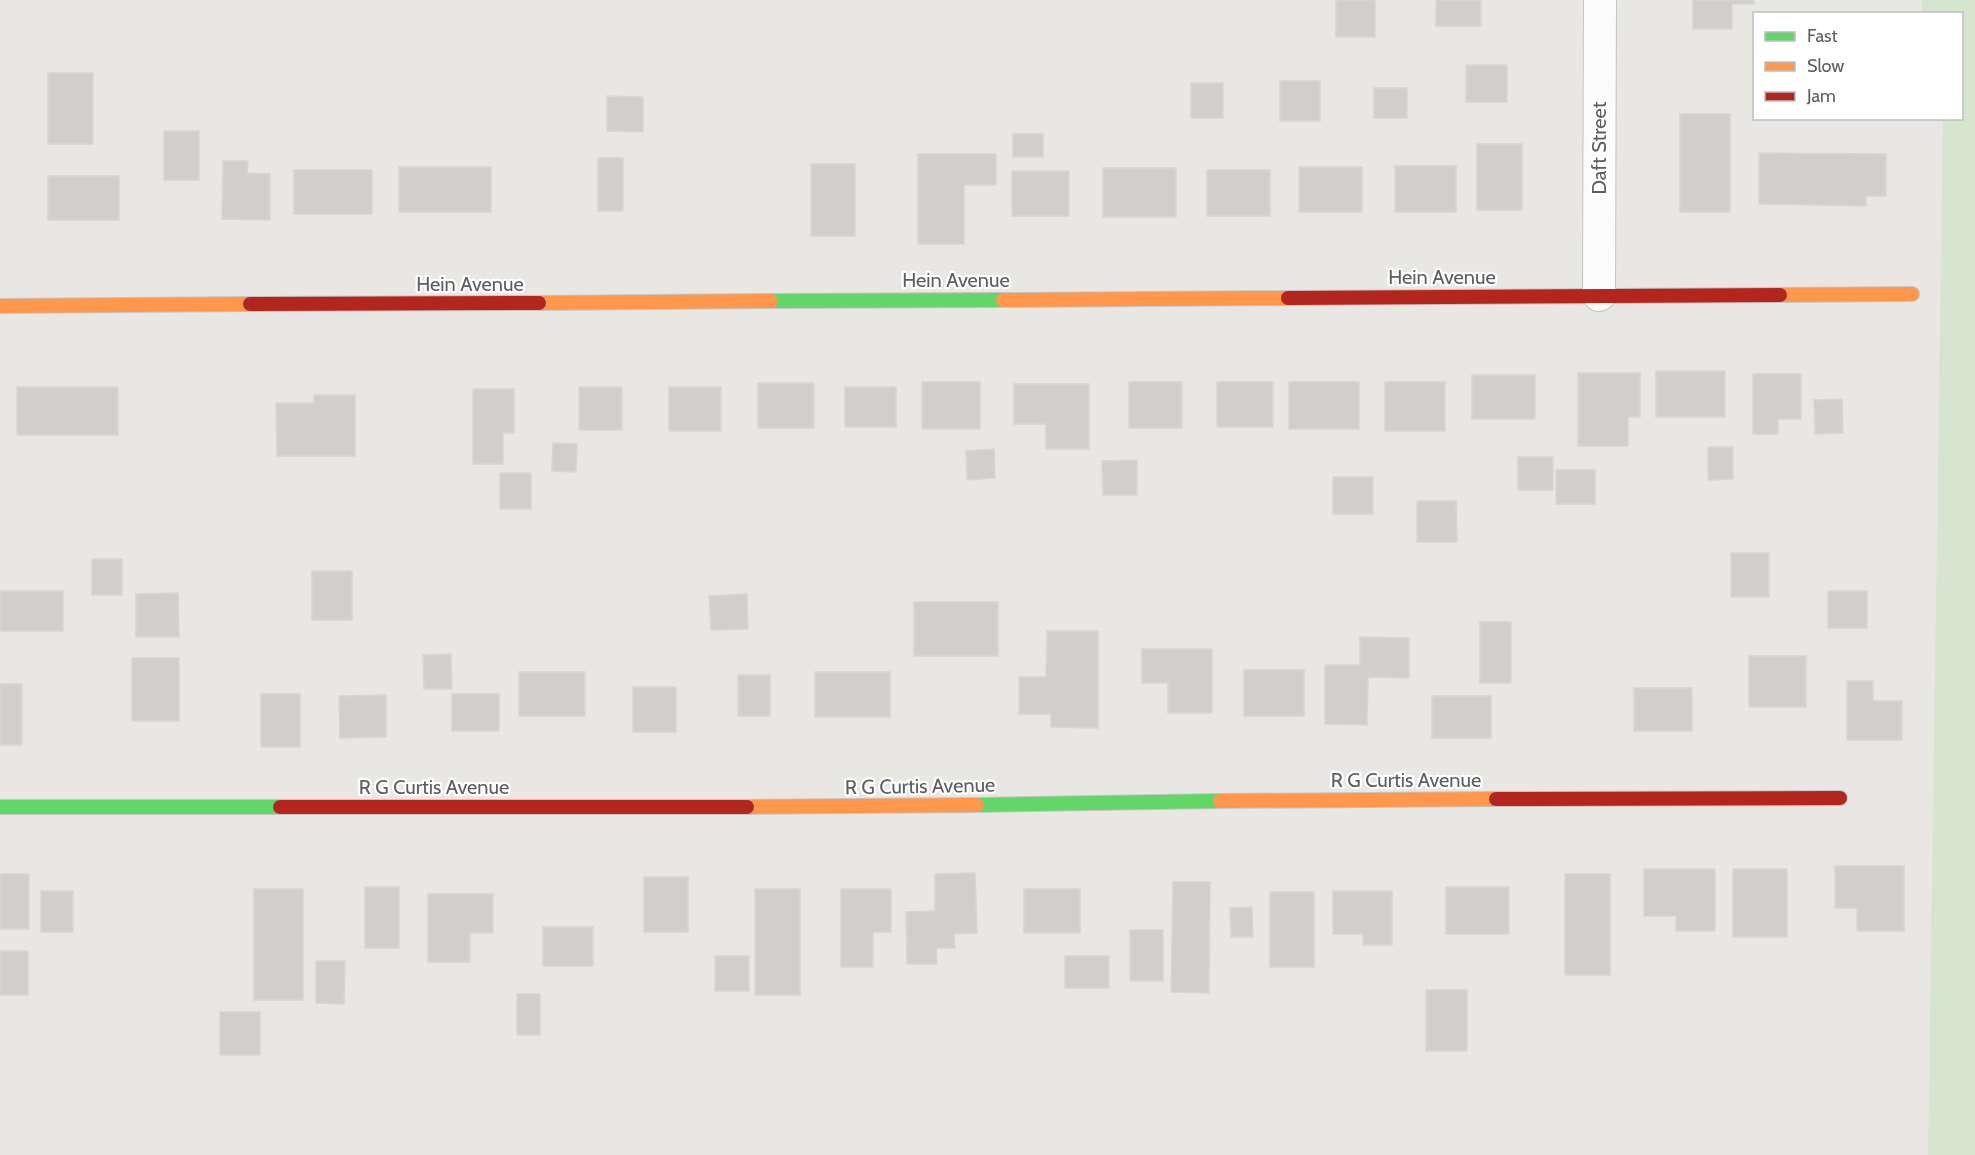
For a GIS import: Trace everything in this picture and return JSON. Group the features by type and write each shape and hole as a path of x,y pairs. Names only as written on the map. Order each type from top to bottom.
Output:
{"street":[{"name":"Daft Street","path":"1599,295 1600,0"},
{"name":"Hein Avenue","path":"0,306 1912,294"},
{"name":"R G Curtis Avenue","path":"0,807 786,807 1425,799 1840,798"}],"green space":[{"path":"1922,0 1975,0 1975,1155 1928,1155 1943,120 1963,120 1963,12 1922,12"}],"building":[{"path":"1336,0 1375,0 1375,37 1336,37"},
{"path":"1436,0 1481,0 1481,26 1436,26"},
{"path":"1693,0 1754,0 1754,4 1732,4 1732,29 1693,29"},
{"path":"1466,65 1507,65 1507,102 1466,102"},
{"path":"48,73 93,73 93,144 48,144"},
{"path":"1280,81 1320,81 1320,121 1280,121"},
{"path":"1191,83 1223,83 1223,118 1191,118"},
{"path":"1374,88 1407,88 1407,118 1374,118"},
{"path":"607,96 643,97 643,132 607,131"},
{"path":"1680,114 1730,114 1730,212 1680,212"},
{"path":"164,131 199,131 199,180 164,180"},
{"path":"1013,134 1043,134 1043,157 1013,157"},
{"path":"1477,144 1522,144 1522,210 1477,210"},
{"path":"1759,153 1886,154 1886,196 1866,196 1866,206 1759,204"},
{"path":"918,154 996,154 996,185 964,185 964,244 918,244"},
{"path":"598,158 623,158 623,211 598,211"},
{"path":"223,161 248,161 247,173 270,174 270,220 222,219"},
{"path":"811,164 855,164 855,236 811,236"},
{"path":"1395,166 1456,166 1456,212 1395,212"},
{"path":"399,167 491,167 491,212 399,212"},
{"path":"1299,167 1362,167 1362,212 1299,212"},
{"path":"1103,168 1176,168 1176,217 1103,217"},
{"path":"294,170 372,170 372,214 294,214"},
{"path":"1207,170 1270,170 1270,216 1207,216"},
{"path":"1012,171 1069,171 1069,216 1012,216"},
{"path":"48,176 119,176 119,220 48,220"},
{"path":"1656,371 1725,371 1725,417 1656,417"},
{"path":"1578,373 1640,373 1640,417 1628,417 1628,446 1578,446"},
{"path":"1753,374 1801,374 1801,419 1778,419 1778,434 1753,434"},
{"path":"1472,375 1535,375 1535,419 1472,419"},
{"path":"922,382 980,382 980,429 922,429"},
{"path":"1129,382 1182,382 1182,428 1129,428"},
{"path":"1217,382 1273,382 1273,427 1217,427"},
{"path":"1289,382 1359,382 1359,429 1289,429"},
{"path":"1385,382 1445,382 1445,431 1385,431"},
{"path":"758,383 814,383 814,428 758,428"},
{"path":"1014,384 1089,384 1089,449 1046,449 1046,424 1014,424"},
{"path":"17,387 118,387 118,435 17,435"},
{"path":"579,387 622,387 622,430 579,430"},
{"path":"669,387 721,387 721,431 669,431"},
{"path":"845,387 896,387 896,427 845,427"},
{"path":"473,389 514,389 514,433 503,433 503,464 473,464"},
{"path":"314,395 355,395 355,456 277,456 276,403 314,403"},
{"path":"1842,399 1843,433 1815,434 1814,400"},
{"path":"553,443 577,444 576,472 552,471"},
{"path":"1708,447 1733,447 1733,479 1708,480"},
{"path":"994,449 995,478 967,480 966,451"},
{"path":"1518,457 1553,457 1553,490 1518,490"},
{"path":"1137,460 1137,495 1103,495 1102,461"},
{"path":"1556,470 1595,470 1595,504 1556,504"},
{"path":"500,473 531,473 531,509 500,509"},
{"path":"1333,477 1373,477 1373,514 1333,514"},
{"path":"1417,501 1456,501 1457,542 1417,542"},
{"path":"1731,553 1769,553 1769,597 1731,597"},
{"path":"92,559 122,559 122,595 92,595"},
{"path":"312,571 352,571 352,620 312,620"},
{"path":"0,591 63,591 63,631 0,631"},
{"path":"1828,591 1867,591 1867,628 1828,628"},
{"path":"178,593 179,637 136,637 136,594"},
{"path":"747,594 748,629 711,630 709,596"},
{"path":"914,602 998,602 998,656 914,656"},
{"path":"1480,622 1511,622 1511,683 1480,683"},
{"path":"1047,631 1098,631 1098,728 1051,727 1051,714 1019,714 1019,677 1046,677"},
{"path":"1360,637 1409,638 1409,678 1368,677 1367,725 1325,724 1325,665 1360,665"},
{"path":"1142,649 1212,649 1212,713 1168,713 1168,683 1142,683"},
{"path":"451,654 452,689 424,689 423,655"},
{"path":"1749,656 1806,656 1806,707 1749,707"},
{"path":"132,658 179,658 179,721 132,721"},
{"path":"1244,670 1304,670 1304,716 1244,716"},
{"path":"519,672 585,672 585,716 519,716"},
{"path":"815,672 890,672 890,717 815,717"},
{"path":"738,675 770,675 770,716 738,716"},
{"path":"1847,681 1873,681 1873,701 1902,701 1902,740 1847,740"},
{"path":"0,684 22,684 22,745 0,745"},
{"path":"633,687 676,687 676,732 633,732"},
{"path":"1634,688 1692,688 1692,731 1634,731"},
{"path":"261,694 300,694 300,747 261,747"},
{"path":"452,694 499,694 499,731 452,731"},
{"path":"386,695 386,737 340,738 339,696"},
{"path":"1432,696 1491,696 1491,738 1432,738"},
{"path":"1835,866 1904,866 1904,931 1857,931 1857,908 1835,908"},
{"path":"1644,869 1715,869 1715,931 1676,931 1676,916 1644,916"},
{"path":"1733,869 1787,869 1787,937 1733,937"},
{"path":"975,873 977,933 954,934 955,948 936,948 937,964 907,964 906,912 935,911 935,874"},
{"path":"0,874 29,874 29,929 0,929"},
{"path":"1565,874 1610,874 1610,975 1565,975"},
{"path":"644,877 688,877 688,932 644,932"},
{"path":"1173,882 1210,882 1209,993 1171,992"},
{"path":"365,887 399,887 399,948 365,948"},
{"path":"1446,887 1509,887 1509,934 1446,934"},
{"path":"254,889 303,889 303,1000 254,1000"},
{"path":"755,889 800,889 800,995 755,995"},
{"path":"841,889 891,889 891,932 873,932 873,967 841,967"},
{"path":"1024,889 1080,889 1080,933 1024,933"},
{"path":"41,891 73,891 73,932 41,932"},
{"path":"1333,891 1392,891 1392,945 1363,945 1363,934 1333,934"},
{"path":"1270,892 1314,892 1314,967 1270,967"},
{"path":"428,894 493,894 493,933 470,933 470,962 428,962"},
{"path":"1252,907 1253,937 1231,937 1230,908"},
{"path":"543,927 593,927 593,966 543,966"},
{"path":"1130,930 1163,930 1163,981 1130,981"},
{"path":"0,951 28,951 28,995 0,995"},
{"path":"715,956 749,956 749,991 715,991"},
{"path":"1065,956 1109,956 1109,988 1065,988"},
{"path":"316,961 345,961 344,1004 316,1003"},
{"path":"1426,990 1467,990 1467,1051 1426,1051"},
{"path":"517,994 540,994 540,1035 517,1035"},
{"path":"220,1012 260,1012 260,1055 220,1055"}],"traffic: fast":[{"path":"771,301 1003,300"},
{"path":"977,805 1220,801"},
{"path":"0,807 280,807"}],"traffic: slow":[{"path":"1780,295 1912,294"},
{"path":"1003,300 1288,298"},
{"path":"539,303 771,301"},
{"path":"0,306 250,304"},
{"path":"1220,801 1496,799"},
{"path":"747,807 977,805"}],"traffic: jam":[{"path":"1288,298 1780,295"},
{"path":"250,304 539,303"},
{"path":"1496,799 1840,798"},
{"path":"280,807 747,807"}]}
